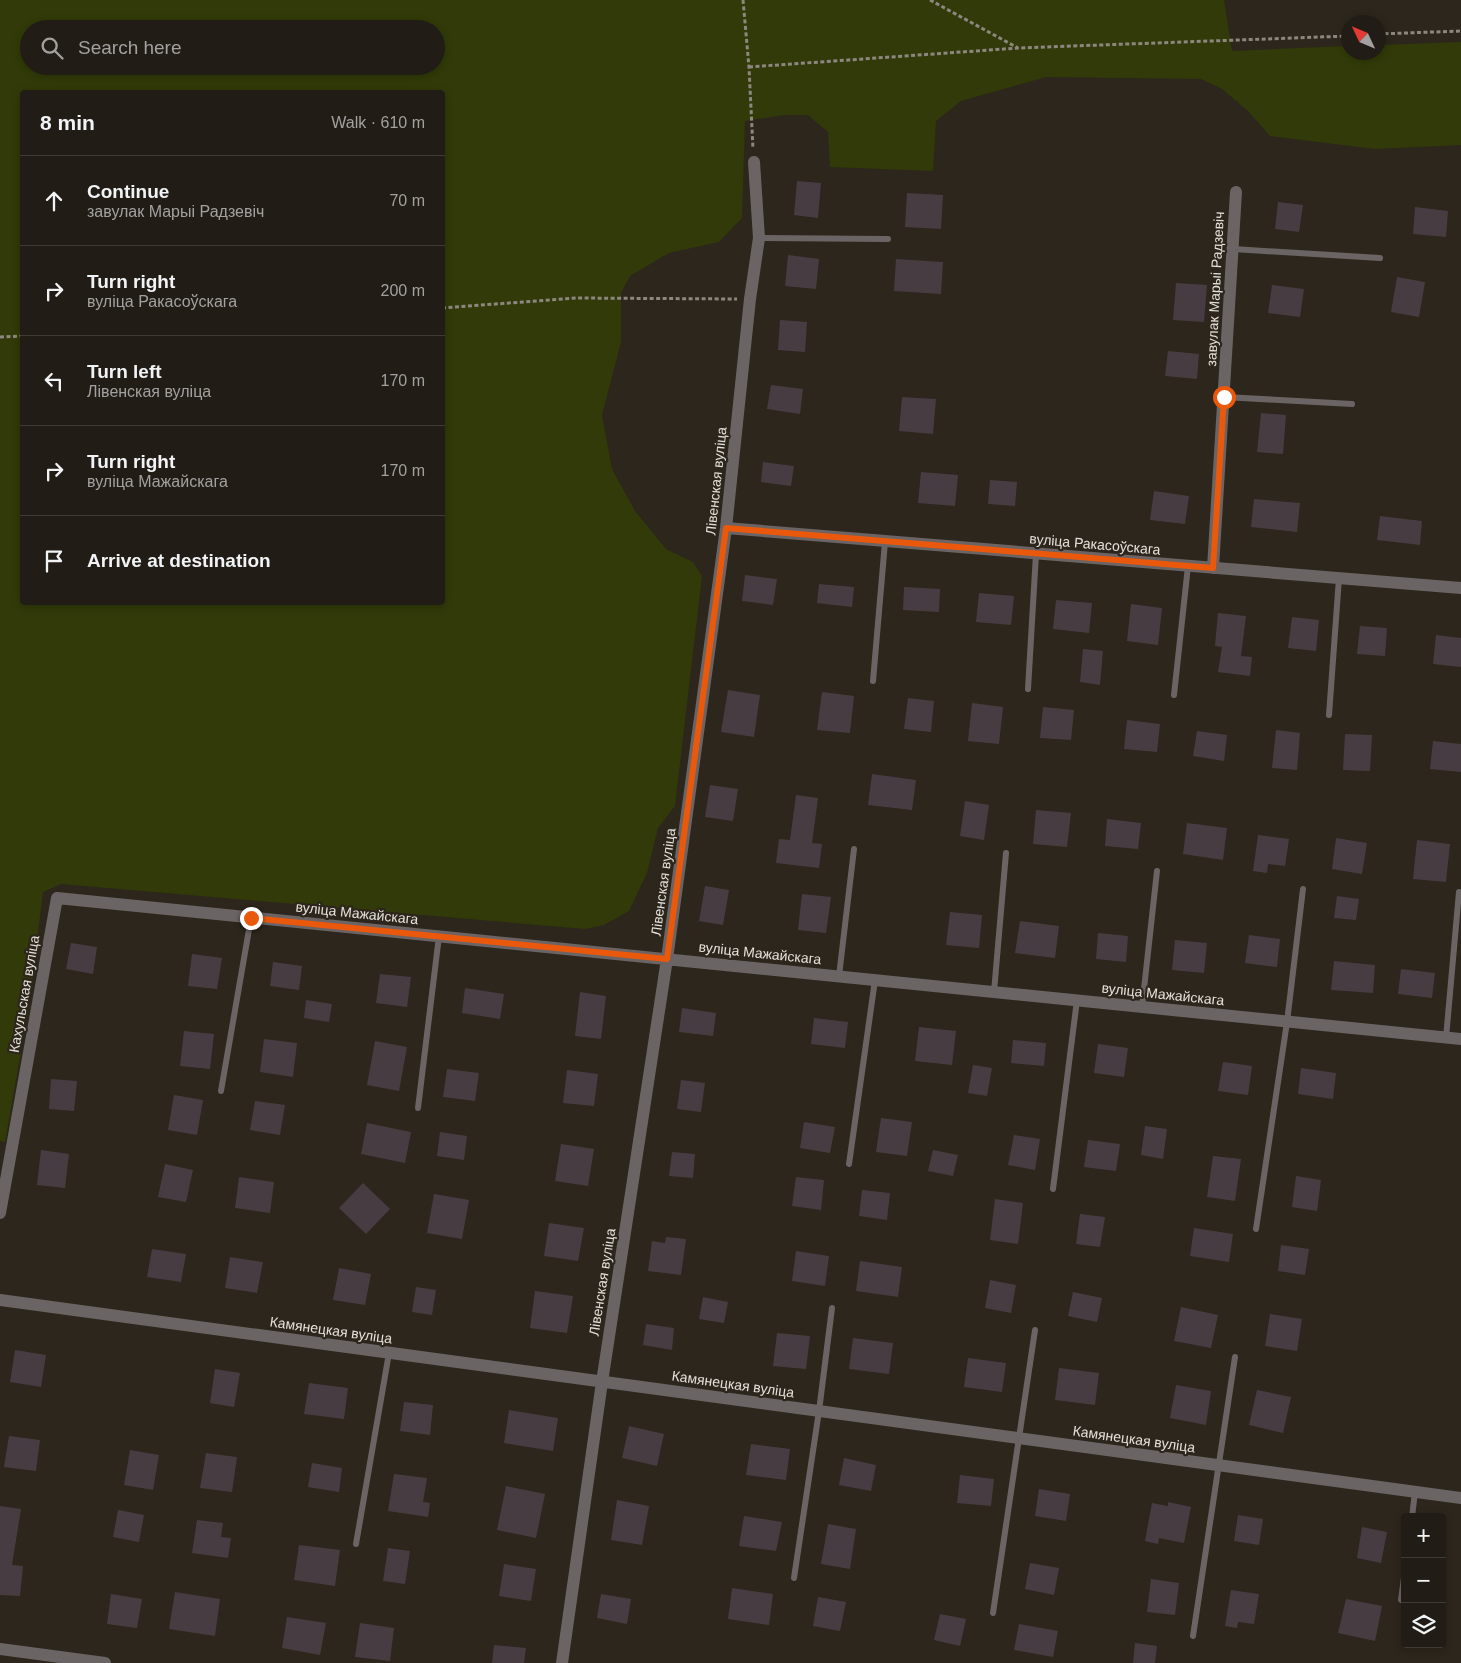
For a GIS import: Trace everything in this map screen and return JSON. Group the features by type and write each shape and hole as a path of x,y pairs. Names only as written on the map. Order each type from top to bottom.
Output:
{"street":[{"name":"Лівенская вуліца","path":"562,1663 602,1382 667,959 726,528 750,300 759,238 754,162"},
{"name":"завулак Марыі Радзевіч","path":"1213,568 1236,192"},
{"name":"вуліца Ракасоўскага","path":"726,528 1461,588"},
{"name":"вуліца Мажайскага","path":"57,898 1461,1039"},
{"name":"Кахульская вуліца","path":"0,1213 57,898"},
{"name":"Камянецкая вуліца","path":"0,1300 1461,1498"},
{"path":"0,1649 105,1663"}],"lane":[{"path":"759,238 888,239"},
{"path":"1233,249 1380,258"},
{"path":"1224,397 1352,404"},
{"path":"874,681 885,542"},
{"path":"1028,689 1036,554"},
{"path":"1174,695 1188,566"},
{"path":"1329,716 1338,578"},
{"path":"839,976 854,849"},
{"path":"994,992 1006,853"},
{"path":"1142,1007 1157,871"},
{"path":"1256,1229 1287,1022 1303,889"},
{"path":"1446,1038 1459,892"},
{"path":"221,1091 251,918"},
{"path":"418,1108 439,936"},
{"path":"849,1164 875,980"},
{"path":"1053,1189 1077,1000"},
{"path":"794,1578 832,1308"},
{"path":"994,1613 1035,1330"},
{"path":"356,1544 389,1353"},
{"path":"1193,1636 1235,1357"},
{"path":"1412,1513 1415,1492"}],"path":[{"path":"743,0 754,162"},
{"path":"930,0 1018,48"},
{"path":"1386,34 1461,31"},
{"path":"749,67 1018,48 1341,36"},
{"path":"445,308 576,298 750,300"},
{"path":"0,337 20,336"}],"green space":[{"path":"0,0 1224,0 1232,51 1341,46 1341,60 1386,60 1386,45 1461,42 1461,145 1375,149 1270,136 1248,111 1222,89 1201,79 1046,77 961,101 936,121 933,171 830,167 828,132 808,115 784,115 745,121 742,218 719,242 669,253 630,276 621,293 621,342 602,415 612,469 635,511 666,549 693,562 702,576 675,806 658,828 647,873 629,911 604,925 585,929 61,884 43,892 29,1006 5,1142 0,1141"}],"building":[{"path":"797,181 821,183 818,218 794,215"},
{"path":"907,193 943,195 941,229 905,227"},
{"path":"1278,202 1303,205 1299,232 1275,229"},
{"path":"1415,207 1448,211 1446,237 1413,234"},
{"path":"788,255 819,259 816,289 785,286"},
{"path":"896,259 943,262 941,294 894,291"},
{"path":"1397,277 1425,282 1419,317 1391,312"},
{"path":"1176,283 1207,285 1204,322 1173,320"},
{"path":"1272,285 1304,289 1300,317 1268,313"},
{"path":"780,320 807,322 805,352 778,350"},
{"path":"1168,351 1199,354 1197,379 1165,376"},
{"path":"771,385 803,389 800,414 767,409"},
{"path":"902,397 936,399 933,434 899,431"},
{"path":"1261,413 1286,415 1283,454 1257,452"},
{"path":"763,462 794,466 791,486 761,482"},
{"path":"921,472 958,475 955,506 918,503"},
{"path":"990,480 1017,482 1015,506 988,504"},
{"path":"1154,491 1189,496 1185,524 1150,520"},
{"path":"1254,499 1300,503 1297,532 1251,527"},
{"path":"1380,516 1422,521 1420,545 1377,540"},
{"path":"745,575 777,579 773,605 742,601"},
{"path":"819,584 854,587 852,607 817,603"},
{"path":"904,587 940,589 939,612 903,610"},
{"path":"979,593 1014,596 1011,625 976,622"},
{"path":"1056,600 1092,603 1089,633 1053,629"},
{"path":"1131,604 1162,608 1158,645 1127,641"},
{"path":"1218,613 1246,616 1241,656 1252,657 1250,676 1218,672 1222,647 1215,646"},
{"path":"1292,617 1319,620 1316,651 1288,648"},
{"path":"1360,626 1387,628 1385,656 1357,654"},
{"path":"1436,635 1461,638 1461,667 1433,664"},
{"path":"1083,649 1103,651 1100,685 1080,682"},
{"path":"728,690 760,695 754,737 721,732"},
{"path":"822,692 854,696 850,733 817,730"},
{"path":"908,698 934,701 931,732 904,729"},
{"path":"972,703 1003,707 999,744 968,741"},
{"path":"1043,707 1074,710 1071,740 1040,738"},
{"path":"1127,720 1160,724 1157,752 1124,749"},
{"path":"1276,730 1300,733 1297,770 1272,768"},
{"path":"1197,731 1227,735 1224,761 1193,756"},
{"path":"1345,734 1372,735 1370,771 1343,770"},
{"path":"1433,741 1461,744 1461,772 1430,769"},
{"path":"872,774 916,780 912,810 868,805"},
{"path":"710,785 738,789 733,821 705,817"},
{"path":"796,795 818,798 812,843 822,844 819,868 776,863 779,839 790,840"},
{"path":"965,801 989,805 984,840 960,836"},
{"path":"1036,810 1071,813 1067,847 1033,844"},
{"path":"1107,819 1141,823 1138,849 1105,846"},
{"path":"1187,823 1227,828 1223,860 1183,854"},
{"path":"1258,835 1289,839 1285,866 1268,864 1267,873 1253,871"},
{"path":"1336,838 1367,843 1362,874 1332,869"},
{"path":"1417,840 1450,844 1446,882 1413,879"},
{"path":"705,886 729,890 723,925 699,921"},
{"path":"802,894 831,897 826,933 798,930"},
{"path":"1337,896 1359,899 1356,920 1334,918"},
{"path":"950,912 982,915 979,948 946,945"},
{"path":"1020,921 1059,926 1055,958 1015,953"},
{"path":"1098,933 1128,936 1126,962 1096,959"},
{"path":"1249,935 1280,939 1277,967 1245,963"},
{"path":"1175,940 1207,943 1204,973 1172,970"},
{"path":"71,943 97,947 93,974 66,969"},
{"path":"192,954 222,958 217,989 188,986"},
{"path":"1334,961 1375,965 1373,993 1331,990"},
{"path":"273,962 302,966 299,990 270,986"},
{"path":"1401,969 1435,973 1432,998 1398,994"},
{"path":"380,974 411,977 407,1007 376,1003"},
{"path":"465,988 504,994 500,1019 462,1013"},
{"path":"580,992 606,996 601,1039 575,1036"},
{"path":"306,1000 332,1004 329,1022 304,1018"},
{"path":"682,1008 716,1013 713,1036 679,1032"},
{"path":"814,1018 848,1022 845,1048 811,1044"},
{"path":"919,1027 956,1031 952,1065 915,1061"},
{"path":"184,1031 214,1034 210,1069 180,1066"},
{"path":"264,1039 297,1043 293,1077 260,1072"},
{"path":"1013,1040 1046,1043 1044,1066 1011,1063"},
{"path":"375,1041 407,1047 399,1091 367,1085"},
{"path":"1098,1044 1128,1048 1124,1077 1094,1073"},
{"path":"1223,1062 1252,1066 1248,1095 1218,1091"},
{"path":"973,1065 992,1068 987,1096 968,1093"},
{"path":"1301,1068 1336,1073 1333,1099 1298,1094"},
{"path":"447,1069 479,1073 475,1101 443,1097"},
{"path":"567,1070 598,1074 594,1106 563,1103"},
{"path":"51,1079 77,1081 74,1111 49,1109"},
{"path":"681,1080 705,1083 701,1112 677,1109"},
{"path":"174,1095 203,1100 197,1135 168,1130"},
{"path":"255,1101 285,1105 280,1135 250,1130"},
{"path":"881,1118 912,1122 907,1156 876,1152"},
{"path":"804,1122 835,1127 830,1153 800,1148"},
{"path":"367,1123 411,1132 405,1163 361,1154"},
{"path":"1145,1126 1167,1129 1163,1159 1141,1155"},
{"path":"440,1132 467,1136 464,1160 437,1156"},
{"path":"1014,1135 1040,1139 1035,1170 1008,1165"},
{"path":"1088,1140 1120,1144 1116,1171 1084,1167"},
{"path":"561,1144 594,1149 588,1186 555,1181"},
{"path":"41,1150 69,1154 65,1188 37,1185"},
{"path":"933,1150 958,1155 953,1176 928,1171"},
{"path":"672,1152 695,1154 693,1178 669,1176"},
{"path":"1213,1156 1241,1159 1235,1201 1207,1197"},
{"path":"165,1164 193,1170 186,1202 158,1197"},
{"path":"1296,1176 1321,1180 1317,1211 1292,1207"},
{"path":"239,1177 274,1182 270,1213 235,1208"},
{"path":"796,1177 824,1180 821,1210 792,1206"},
{"path":"363,1183 390,1209 366,1234 339,1208"},
{"path":"862,1190 890,1193 887,1220 859,1216"},
{"path":"434,1194 469,1200 462,1239 427,1233"},
{"path":"995,1199 1023,1203 1018,1244 990,1240"},
{"path":"1080,1214 1105,1217 1100,1247 1076,1244"},
{"path":"549,1223 584,1228 578,1261 544,1256"},
{"path":"1194,1228 1233,1234 1229,1262 1190,1256"},
{"path":"666,1237 686,1239 681,1275 648,1271 652,1241 665,1243"},
{"path":"1281,1245 1309,1249 1305,1275 1278,1271"},
{"path":"152,1249 186,1254 181,1282 147,1277"},
{"path":"796,1251 829,1256 825,1286 792,1281"},
{"path":"230,1257 263,1262 257,1293 225,1288"},
{"path":"860,1261 902,1267 898,1297 856,1291"},
{"path":"339,1268 371,1274 365,1305 333,1300"},
{"path":"990,1280 1016,1285 1011,1313 985,1308"},
{"path":"416,1287 436,1290 432,1315 412,1312"},
{"path":"535,1291 573,1296 567,1333 530,1328"},
{"path":"1073,1292 1102,1298 1097,1322 1068,1316"},
{"path":"703,1297 728,1302 724,1323 699,1319"},
{"path":"1181,1307 1218,1315 1211,1348 1174,1341"},
{"path":"1270,1314 1302,1319 1297,1351 1265,1346"},
{"path":"646,1324 674,1328 672,1350 643,1345"},
{"path":"777,1333 810,1336 806,1369 773,1366"},
{"path":"853,1338 893,1343 889,1374 849,1369"},
{"path":"15,1350 46,1355 41,1387 10,1382"},
{"path":"968,1358 1006,1363 1002,1392 964,1387"},
{"path":"1059,1368 1099,1373 1095,1405 1055,1400"},
{"path":"215,1369 240,1373 234,1407 210,1403"},
{"path":"309,1383 348,1388 344,1419 304,1414"},
{"path":"1176,1385 1211,1391 1206,1425 1170,1418"},
{"path":"1257,1390 1291,1397 1283,1433 1249,1425"},
{"path":"404,1402 433,1405 430,1435 400,1431"},
{"path":"509,1410 558,1418 553,1451 504,1443"},
{"path":"629,1426 664,1434 657,1466 622,1458"},
{"path":"9,1436 40,1440 36,1471 4,1467"},
{"path":"751,1444 790,1449 786,1480 746,1475"},
{"path":"130,1450 159,1455 153,1490 124,1485"},
{"path":"206,1453 237,1457 232,1492 200,1488"},
{"path":"844,1458 876,1465 871,1491 839,1485"},
{"path":"312,1463 342,1468 339,1492 308,1487"},
{"path":"394,1474 427,1478 423,1502 430,1503 428,1517 388,1511"},
{"path":"960,1475 994,1479 991,1506 957,1503"},
{"path":"506,1486 545,1494 536,1538 497,1530"},
{"path":"1039,1489 1070,1494 1066,1521 1035,1516"},
{"path":"617,1500 649,1506 642,1545 611,1540"},
{"path":"1168,1502 1191,1507 1184,1543 1159,1538 1158,1544 1145,1541 1152,1503 1168,1506"},
{"path":"0,1506 21,1509 12,1565 23,1566 20,1596 0,1595"},
{"path":"118,1510 144,1515 139,1542 113,1537"},
{"path":"1238,1515 1263,1519 1259,1545 1234,1541"},
{"path":"744,1516 782,1522 776,1551 739,1546"},
{"path":"197,1520 223,1523 221,1537 231,1538 228,1558 192,1553"},
{"path":"828,1524 856,1529 850,1569 821,1564"},
{"path":"1362,1527 1387,1532 1381,1563 1357,1558"},
{"path":"299,1545 340,1550 335,1586 294,1580"},
{"path":"388,1548 410,1551 405,1584 383,1581"},
{"path":"1030,1563 1059,1568 1054,1595 1025,1589"},
{"path":"504,1564 536,1569 531,1601 499,1596"},
{"path":"1151,1579 1179,1583 1175,1615 1147,1612"},
{"path":"732,1588 773,1594 769,1625 728,1619"},
{"path":"1231,1590 1259,1594 1254,1624 1238,1622 1237,1628 1225,1626"},
{"path":"175,1592 220,1599 215,1636 169,1629"},
{"path":"111,1594 142,1599 137,1628 107,1624"},
{"path":"601,1594 631,1599 627,1624 597,1618"},
{"path":"818,1597 846,1602 840,1631 813,1626"},
{"path":"1346,1599 1382,1606 1375,1641 1338,1633"},
{"path":"940,1614 966,1619 960,1646 934,1640"},
{"path":"287,1617 326,1623 320,1655 282,1648"},
{"path":"360,1623 394,1628 390,1661 355,1657"},
{"path":"1019,1624 1058,1631 1053,1657 1014,1650"},
{"path":"1135,1643 1157,1646 1155,1663 1133,1663"},
{"path":"494,1645 526,1648 524,1663 492,1663"}],"route":[{"path":"251,918 667,959 726,528 1213,568 1224,397"}]}
